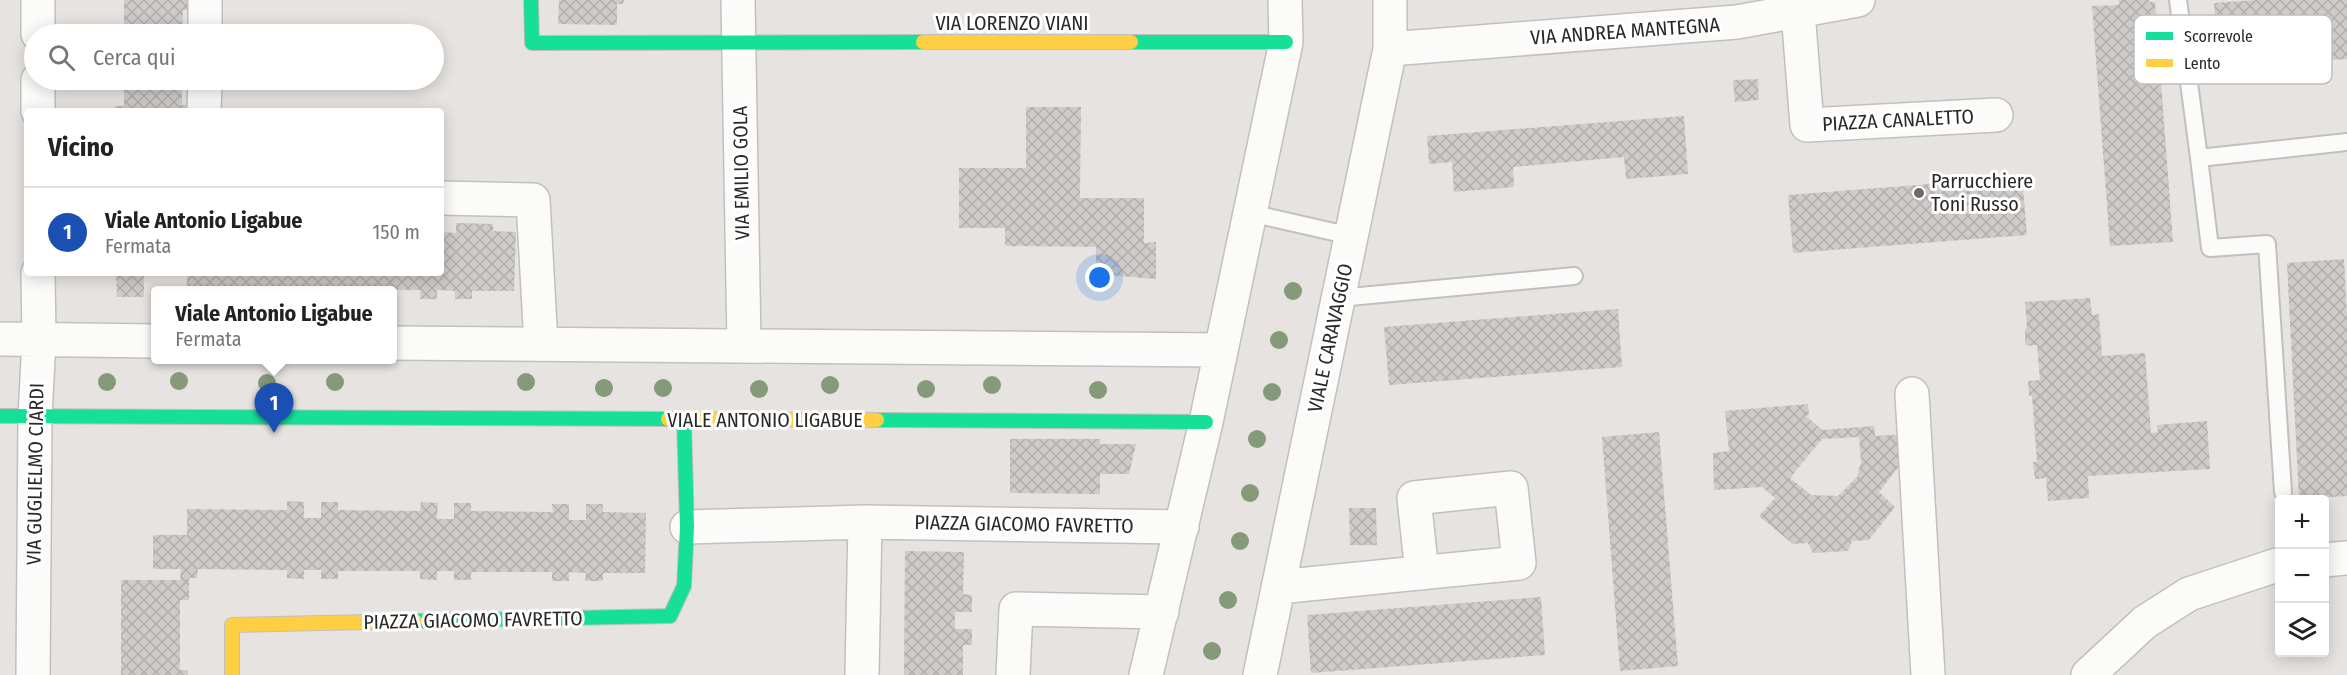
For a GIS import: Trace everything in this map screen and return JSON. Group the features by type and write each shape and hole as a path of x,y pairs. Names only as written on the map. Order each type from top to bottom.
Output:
{"street":[{"path":"38,0 38,24"},
{"path":"205,0 205,24"},
{"name":"VIA LORENZO VIANI","path":"531,0 532,44 1286,42"},
{"name":"VIA EMILIO GOLA","path":"738,0 744,345"},
{"path":"1146,675 1206,422 1286,42 1285,0"},
{"name":"VIALE CARAVAGGIO","path":"1260,675 1390,49 1390,0"},
{"name":"VIA ANDREA MANTEGNA","path":"1390,49 1737,22 1858,0"},
{"name":"PIAZZA CANALETTO","path":"1798,12 1807,125 1996,115"},
{"path":"38,90 38,108"},
{"path":"204,108 205,90"},
{"path":"444,198 533,200 541,344"},
{"name":"VIA GUGLIELMO CIARDI","path":"33,675 38,276"},
{"path":"0,339 151,340"},
{"path":"397,343 1221,350"},
{"path":"1912,394 1928,675"},
{"name":"VIALE ANTONIO LIGABUE","path":"0,416 1206,422"},
{"name":"PIAZZA GIACOMO FAVRETTO","path":"232,675 232,626 670,616 684,586 687,526 684,420"},
{"path":"862,675 865,522"},
{"name":"PIAZZA GIACOMO FAVRETTO","path":"687,526 865,522 1182,527"},
{"path":"2329,560 2347,558"},
{"path":"2088,675 2145,622 2189,594 2275,566"},
{"path":"1278,587 1422,573"},
{"path":"1013,675 1016,609 1162,612"}],"lane":[{"path":"2178,0 2180,15"},
{"path":"2189,84 2210,248 2267,244 2283,492"},
{"path":"2199,158 2347,142"},
{"path":"1250,213 1351,236"},
{"path":"1339,298 1574,276"}],"building":[{"path":"124,0 190,0 190,10 183,10 182,24 124,24"},
{"path":"559,0 624,0 623,4 617,4 617,25 558,24"},
{"path":"2119,0 2155,2 2156,15 2134,15 2134,84 2161,84 2173,242 2110,246 2092,6 2119,5"},
{"path":"2256,0 2347,0 2347,59 2332,60 2332,15 2215,15 2214,3"},
{"path":"1758,79 1759,100 1735,102 1733,80"},
{"path":"124,90 182,90 182,105 190,105 190,108 115,108 115,106 124,106"},
{"path":"1026,107 1081,107 1080,198 1144,198 1144,243 1156,242 1156,279 1096,274 1096,247 1005,246 1005,228 959,228 959,168 1026,168"},
{"path":"1684,116 1688,174 1626,179 1624,157 1513,167 1514,187 1454,192 1452,162 1429,164 1427,136"},
{"path":"2022,177 2027,235 1793,253 1788,195"},
{"path":"456,223 493,224 493,231 516,232 514,291 472,291 472,299 455,299 455,291 437,290 437,299 420,299 420,290 397,290 397,286 187,286 187,276 444,276 444,232 456,233"},
{"path":"2344,259 2347,317 2347,496 2299,495 2287,263"},
{"path":"116,276 144,276 144,297 117,297"},
{"path":"2090,298 2092,315 2099,314 2102,356 2145,353 2151,433 2158,432 2157,425 2207,421 2210,469 2088,476 2089,498 2048,501 2046,478 2035,479 2033,462 2037,462 2032,396 2029,396 2028,381 2040,380 2037,345 2025,344 2027,327 2025,302"},
{"path":"1618,309 1622,367 1389,385 1384,327"},
{"path":"1808,404 1809,414 1806,416 1822,430 1874,426 1875,436 1909,434 1900,465 1879,492 1895,507 1869,540 1852,541 1848,551 1813,553 1808,543 1793,544 1759,516 1775,498 1762,487 1714,490 1713,453 1729,451 1725,411","holes":["1859,437 1861,462 1857,477 1838,496 1811,495 1790,478 1822,439"]},
{"path":"1659,432 1678,666 1620,671 1602,437"},
{"path":"1010,439 1100,439 1100,444 1136,444 1129,474 1100,474 1100,494 1010,493"},
{"path":"287,501 304,502 304,518 321,518 321,502 338,502 338,510 420,511 421,502 438,503 437,519 454,519 454,503 471,503 471,511 553,512 552,504 569,504 569,520 586,520 586,504 603,504 603,512 646,513 645,573 603,573 603,581 585,581 586,573 569,572 569,581 552,581 552,572 471,572 471,580 454,580 454,571 437,571 437,580 420,579 420,571 338,571 338,579 321,579 321,570 304,570 304,579 287,578 287,570 198,569 197,578 189,578 189,600 180,600 180,670 188,670 188,675 121,675 121,580 180,580 181,569 153,569 153,535 187,535 187,509 287,510"},
{"path":"1349,508 1376,508 1377,545 1350,545"},
{"path":"905,551 964,552 963,594 972,595 972,612 955,612 955,629 972,629 972,645 963,645 963,675 904,675"},
{"path":"1541,597 1545,655 1311,673 1307,615"}],"traffic: fast":[{"path":"531,0 532,43 923,42"},
{"path":"1131,42 1286,42"},
{"path":"0,416 668,419"},
{"path":"415,621 670,616 684,586 687,527 684,420"},
{"path":"877,420 1206,422"}],"traffic: slow":[{"path":"923,42 1131,42"},
{"path":"668,419 877,420"},
{"path":"232,675 232,625 415,621"}],"place":[{"name":"Parrucchiere Toni Russo","path":"1919,193"},
{"name":"Viale Antonio Ligabue","path":"274,433"}]}
